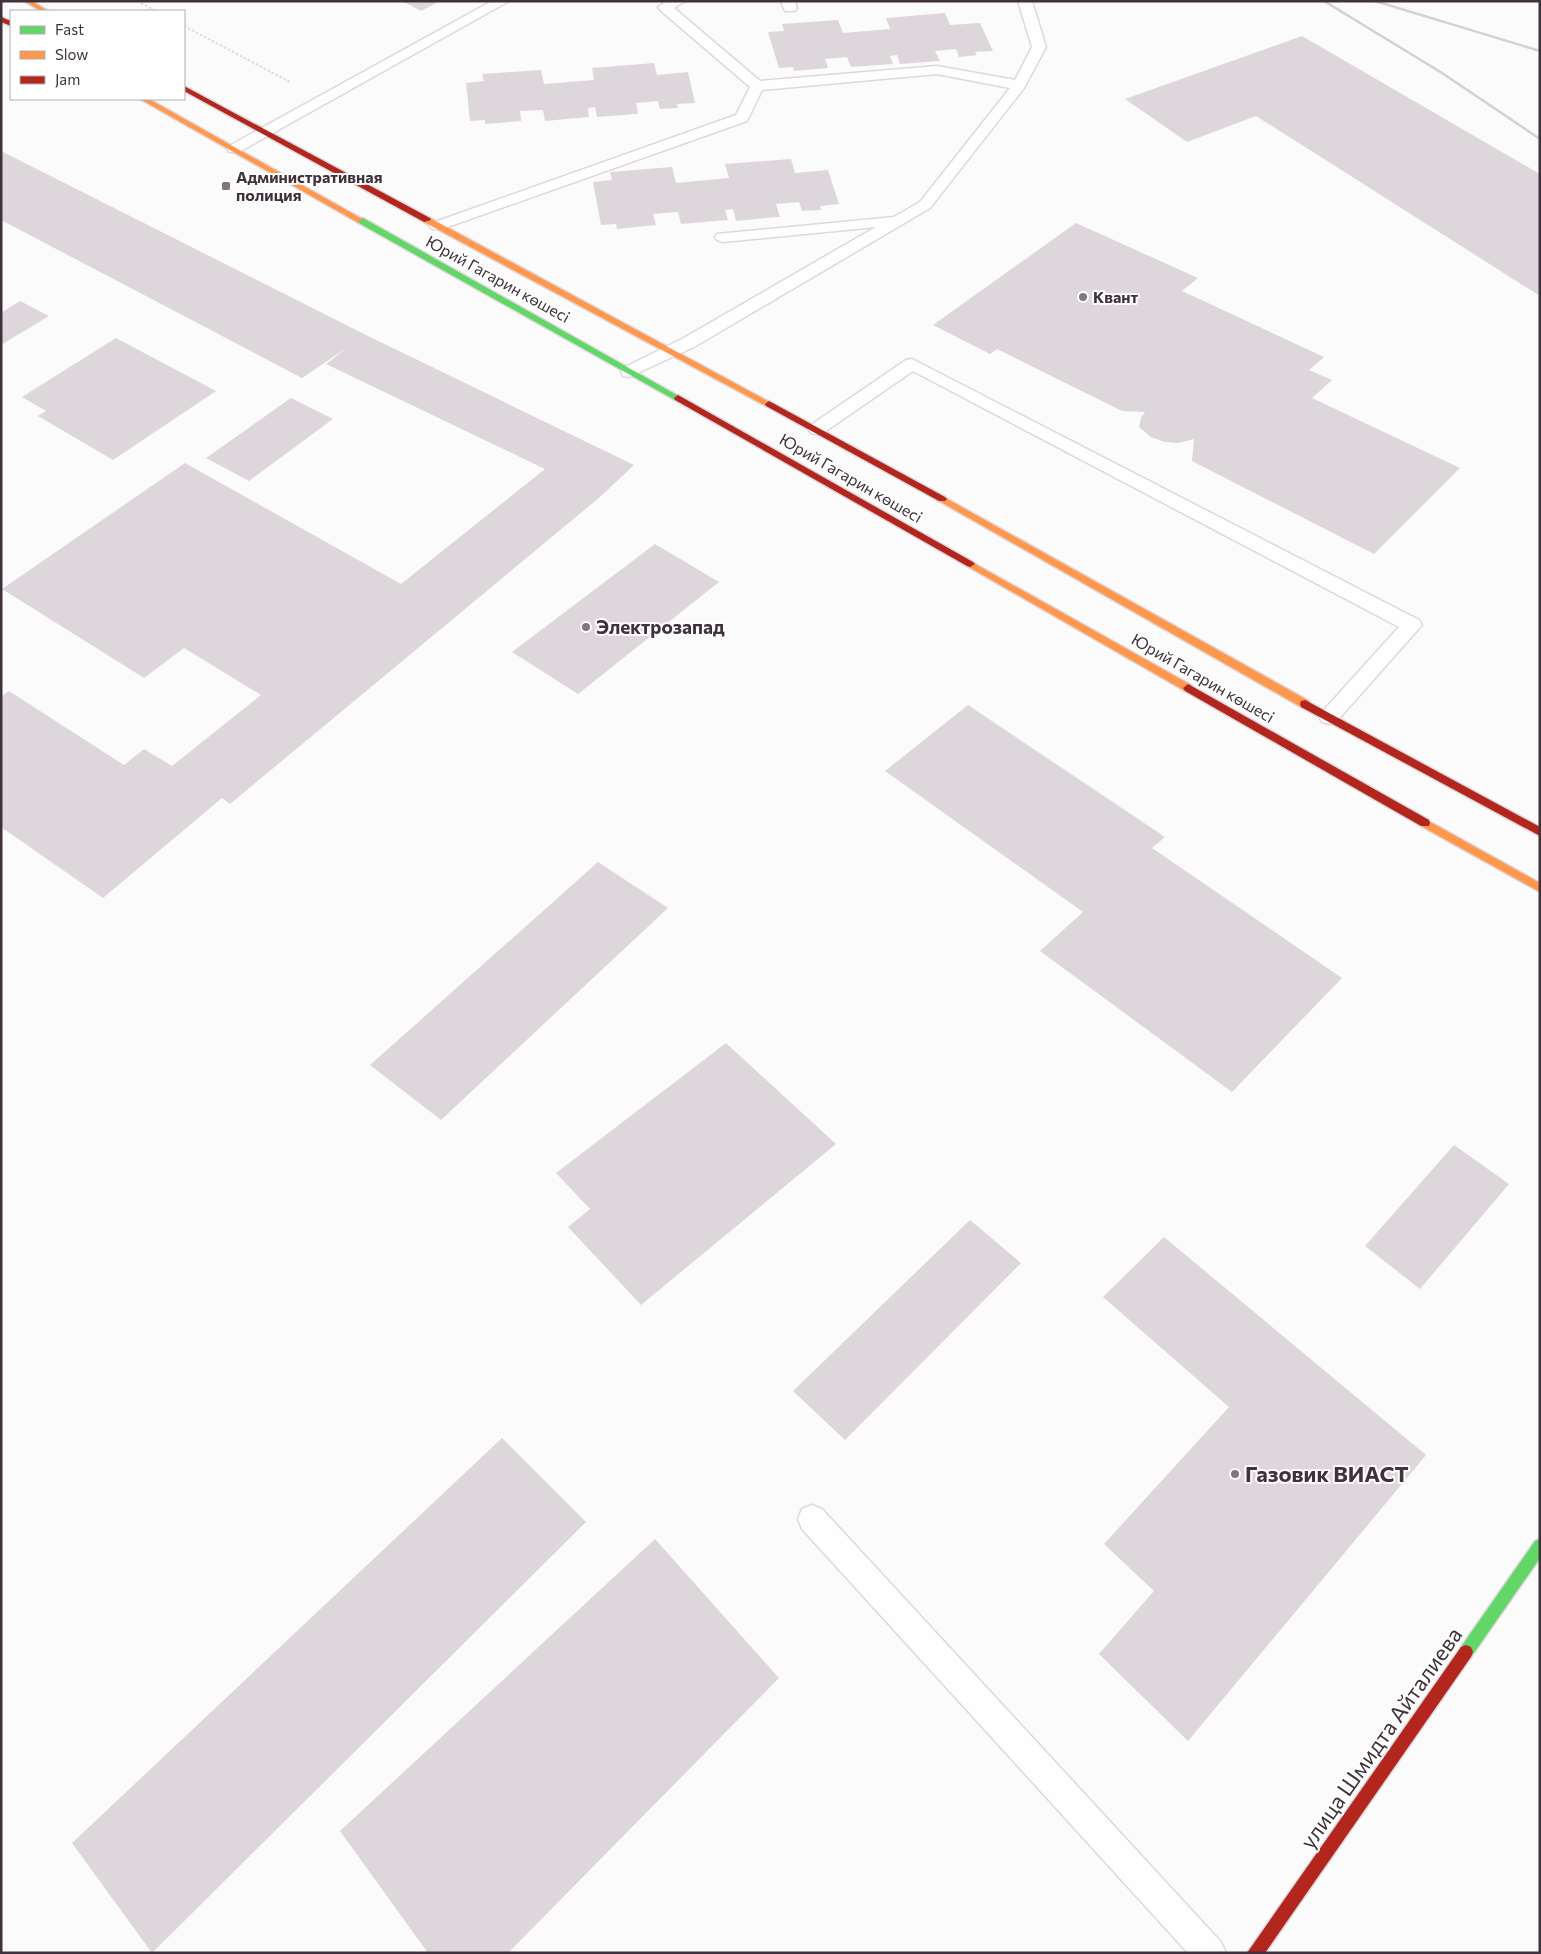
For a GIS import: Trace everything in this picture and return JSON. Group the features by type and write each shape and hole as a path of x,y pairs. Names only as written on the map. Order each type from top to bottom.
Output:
{"main road":[{"path":"27,1 43,10"},
{"name":"Юрий Гагарин көшесі","path":"185,89 670,352 817,429 1329,717 1540,832"},
{"name":"Юрий Гагарин көшесі","path":"146,100 1540,888"},
{"name":"улица Шмидта Айталиева","path":"1254,1953 1540,1546"}],"lane":[{"path":"234,149 502,1"},
{"path":"678,1 665,7 757,86 937,70 1019,85"},
{"path":"629,372 670,352 925,205 1019,85 1040,47 1024,1"},
{"path":"437,226 742,118 757,86"},
{"path":"723,237 899,220"},
{"path":"817,429 912,364 1412,625 1329,717"},
{"path":"812,1519 1210,1953"}],"path":[{"path":"137,1 154,10"},
{"path":"185,27 323,99"}],"building":[{"path":"402,1 440,1 421,11"},
{"path":"945,13 950,25 980,23 993,51 975,52 977,55 959,57 956,49 935,51 940,61 900,64 897,55 890,56 893,64 851,67 847,57 825,59 828,68 794,71 793,67 779,68 768,32 784,31 782,24 838,20 843,33 890,29 886,18"},
{"path":"1302,36 1540,174 1540,296 1256,116 1187,142 1125,99"},
{"path":"654,63 657,75 688,72 695,103 677,104 678,108 660,109 658,101 636,103 638,114 597,117 595,107 588,108 589,117 545,121 543,110 520,111 521,121 485,124 485,120 470,121 466,83 484,81 482,74 541,70 544,84 594,80 592,68"},
{"path":"1,151 366,335 634,465 600,497 230,804 222,798 103,898 1,827 1,697 9,691 124,765 144,749 172,766 261,695 184,648 144,678 2,589 185,463 401,584 545,469 326,364 348,347 302,378 1,220"},
{"path":"791,159 795,173 828,170 839,204 820,206 821,210 802,211 799,202 776,204 780,217 736,221 733,209 725,210 728,220 681,224 678,212 653,214 656,225 617,229 616,224 601,225 593,182 612,180 610,172 672,167 676,183 729,178 725,164"},
{"path":"1076,223 1198,278 1182,291 1324,357 1309,370 1332,380 1312,398 1460,468 1374,554 1192,461 1194,439 1178,443 1165,442 1151,437 1139,427 1145,412 1122,411 997,349 990,354 933,325"},
{"path":"20,301 49,316 1,345 1,313"},
{"path":"116,338 216,391 113,460 38,416 46,411 22,397"},
{"path":"291,398 333,419 249,481 206,458"},
{"path":"655,544 719,582 578,694 512,652"},
{"path":"968,705 1165,837 1152,848 1342,978 1232,1092 1040,951 1083,912 885,771"},
{"path":"598,862 668,908 441,1120 370,1065"},
{"path":"726,1043 836,1144 641,1305 568,1227 590,1209 556,1173"},
{"path":"1454,1145 1509,1184 1420,1289 1365,1246"},
{"path":"970,1220 1021,1263 845,1440 793,1391"},
{"path":"1164,1237 1426,1455 1188,1741 1099,1654 1154,1591 1104,1544 1229,1407 1103,1297"},
{"path":"502,1438 586,1522 152,1953 72,1843"},
{"path":"655,1539 779,1678 508,1953 428,1953 340,1831"}],"railway":[{"path":"1324,1 1442,73 1540,139"},
{"path":"1375,1 1540,51"}],"traffic: fast":[{"path":"360,220 678,398"},
{"path":"1466,1652 1540,1546"}],"traffic: slow":[{"path":"27,1 43,10"},
{"path":"146,100 360,220"},
{"path":"427,220 769,404"},
{"path":"942,499 1305,704"},
{"path":"970,564 1188,688"},
{"path":"1425,823 1540,888"}],"traffic: jam":[{"path":"1,19 10,24"},
{"path":"185,89 427,220"},
{"path":"678,398 970,564"},
{"path":"769,404 942,499"},
{"path":"1188,688 1425,823"},
{"path":"1305,704 1540,832"},
{"path":"1255,1953 1466,1652"}],"place":[{"name":"Административная полиция","path":"226,186"},
{"name":"Квант","path":"1083,297"},
{"name":"Электрозапад","path":"586,627"},
{"name":"Газовик ВИАСТ","path":"1235,1474"}]}
